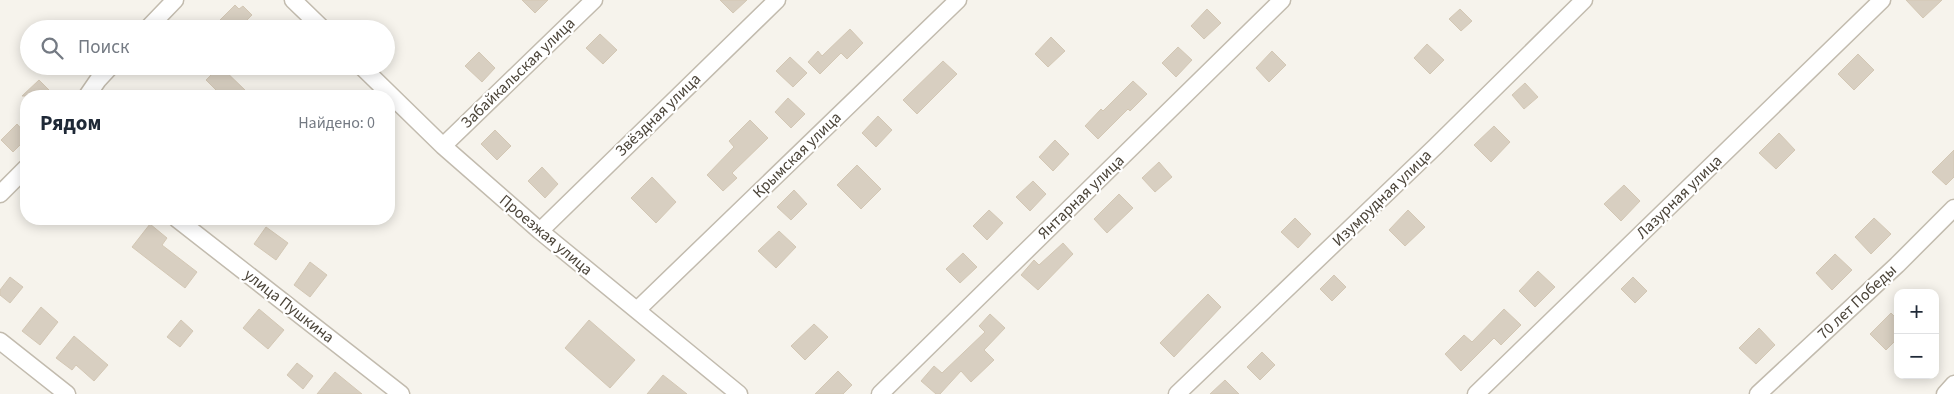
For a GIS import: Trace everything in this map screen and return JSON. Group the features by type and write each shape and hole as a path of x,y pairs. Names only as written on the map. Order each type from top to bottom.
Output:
{"street":[{"path":"156,20 175,0"},
{"path":"293,0 314,20"},
{"name":"Забайкальская улица","path":"443,146 594,0"},
{"name":"Звёздная улица","path":"540,231 776,0"},
{"name":"Крымская улица","path":"637,310 958,0"},
{"name":"Янтарная улица","path":"880,394 1282,0"},
{"name":"Изумрудная улица","path":"1177,394 1435,147 1584,0"},
{"name":"Лазурная улица","path":"1476,394 1882,0"},
{"path":"91,90 103,75"},
{"name":"Проезжая улица","path":"370,75 386,90"},
{"name":"Проезжая улица","path":"395,99 443,146 540,231 739,394"},
{"path":"0,194 20,174"},
{"name":"70 лет Победы","path":"1758,394 1897,265 1954,208"},
{"name":"улица Пушкина","path":"185,225 401,394"},
{"path":"0,340 68,394"},
{"path":"1945,394 1954,384"}],"building":[{"path":"522,0 548,0 535,13"},
{"path":"720,0 747,0 733,13"},
{"path":"1906,0 1942,0 1923,18"},
{"path":"235,5 239,9 243,6 252,15 247,20 220,20"},
{"path":"1207,9 1221,23 1204,39 1191,26"},
{"path":"1460,9 1472,21 1461,31 1449,19"},
{"path":"850,29 863,43 847,59 841,53 820,74 808,62 818,51 822,56"},
{"path":"600,34 617,50 603,64 586,48"},
{"path":"1051,37 1065,51 1048,67 1035,54"},
{"path":"1427,44 1444,60 1430,74 1414,58"},
{"path":"1178,47 1192,60 1176,77 1162,63"},
{"path":"1272,51 1286,65 1269,82 1256,68"},
{"path":"479,52 495,68 482,82 465,66"},
{"path":"1858,54 1874,70 1854,90 1838,74"},
{"path":"790,57 807,73 793,87 776,71"},
{"path":"943,61 957,74 917,114 903,100"},
{"path":"211,75 229,75 245,90 216,90 206,80"},
{"path":"39,80 49,90 28,90"},
{"path":"1133,81 1147,94 1130,111 1128,109 1098,139 1085,126"},
{"path":"1525,83 1538,97 1524,109 1512,95"},
{"path":"788,98 805,114 791,128 775,112"},
{"path":"878,116 892,130 876,147 862,133"},
{"path":"750,120 768,138 732,173 737,178 723,191 707,175 734,147 729,141"},
{"path":"17,124 20,127 20,145 13,152 1,140"},
{"path":"1494,126 1510,142 1491,162 1474,145"},
{"path":"495,130 511,146 497,160 481,144"},
{"path":"1779,133 1795,150 1776,169 1759,153"},
{"path":"1055,140 1069,154 1053,171 1039,157"},
{"path":"1954,150 1954,177 1946,185 1932,172"},
{"path":"1159,162 1172,177 1155,192 1142,178"},
{"path":"857,165 881,189 861,209 837,185"},
{"path":"542,167 558,184 545,198 528,181"},
{"path":"652,177 676,202 656,223 631,198"},
{"path":"1033,181 1046,194 1030,211 1016,197"},
{"path":"1624,185 1640,201 1621,221 1604,204"},
{"path":"794,190 807,204 791,220 777,207"},
{"path":"1119,194 1133,208 1107,233 1094,219"},
{"path":"989,210 1003,223 987,240 973,226"},
{"path":"1408,210 1425,227 1405,246 1389,230"},
{"path":"1295,218 1311,234 1298,248 1281,232"},
{"path":"1874,218 1891,234 1871,254 1855,237"},
{"path":"149,225 151,225 167,238 162,245 197,272 185,288 132,247"},
{"path":"266,227 288,243 276,260 254,244"},
{"path":"779,231 796,247 776,268 758,251"},
{"path":"1063,243 1073,254 1038,290 1021,275 1034,260 1039,265"},
{"path":"963,253 977,267 960,283 946,269"},
{"path":"1835,254 1852,270 1832,290 1816,273"},
{"path":"310,262 327,275 310,297 294,285"},
{"path":"1538,271 1555,287 1535,307 1519,291"},
{"path":"1334,275 1346,287 1332,301 1320,289"},
{"path":"10,277 23,287 10,303 0,295 0,290"},
{"path":"1633,277 1647,291 1635,303 1621,289"},
{"path":"1208,294 1221,307 1174,357 1160,343"},
{"path":"41,307 58,322 40,345 22,331"},
{"path":"259,309 284,330 268,349 243,328"},
{"path":"1504,309 1521,325 1501,345 1494,338 1461,371 1445,354 1464,335 1472,342"},
{"path":"1891,313 1894,316 1894,342 1886,350 1870,334"},
{"path":"990,314 1005,328 984,350 994,360 971,382 961,371 940,394 936,394 921,381 934,366 942,373 985,332 979,326"},
{"path":"181,320 193,331 180,347 167,337"},
{"path":"589,320 635,360 610,388 565,348"},
{"path":"814,324 828,337 805,360 791,346"},
{"path":"1759,328 1775,345 1756,364 1739,348"},
{"path":"74,336 108,365 94,381 76,365 72,370 56,358"},
{"path":"1262,352 1275,365 1260,380 1247,367"},
{"path":"297,363 313,376 303,389 287,375"},
{"path":"838,371 852,385 843,394 815,394"},
{"path":"335,372 362,394 317,394"},
{"path":"663,375 687,394 647,394"},
{"path":"1225,380 1239,394 1210,394"}]}
